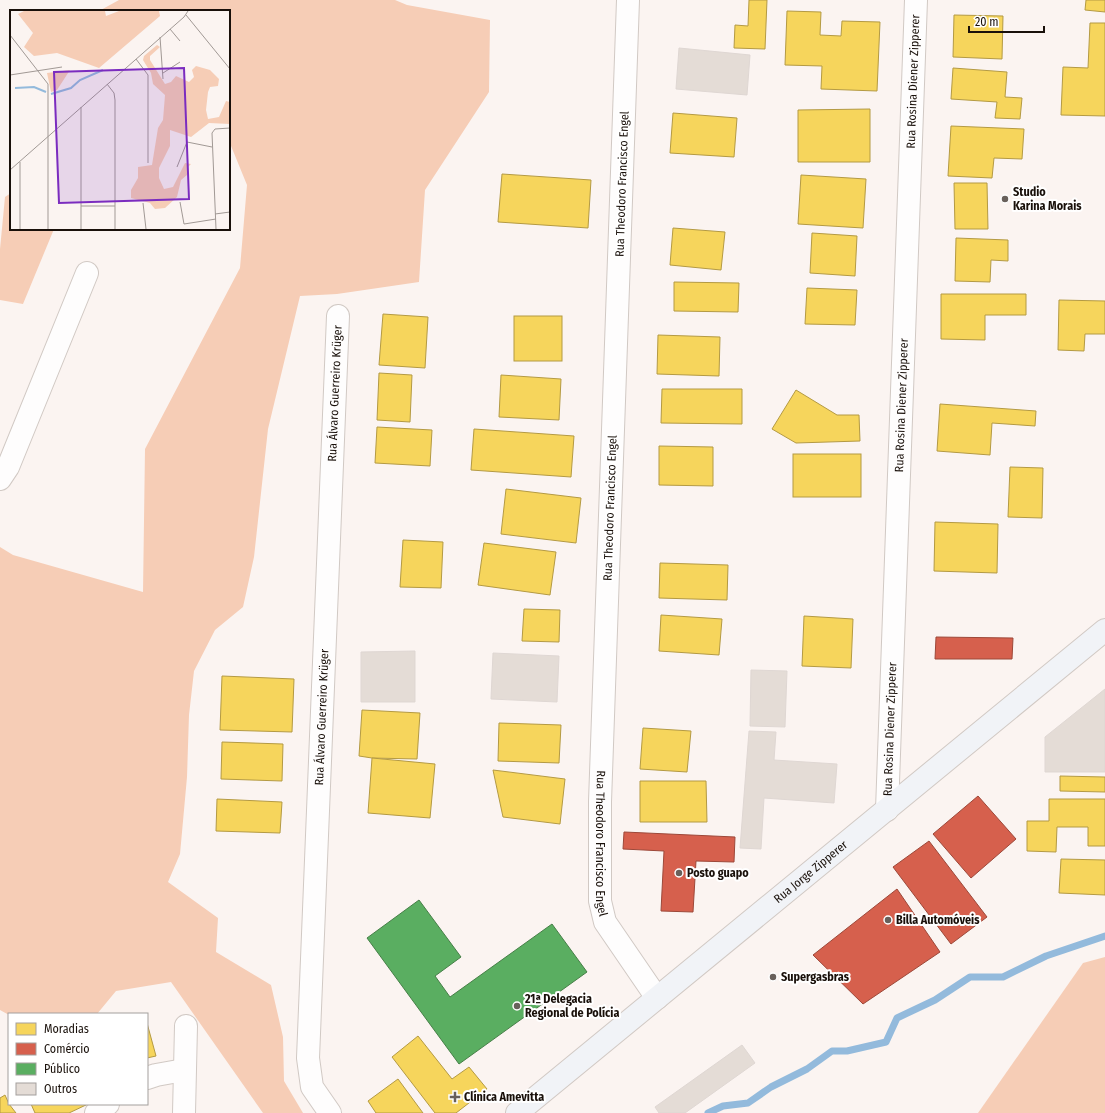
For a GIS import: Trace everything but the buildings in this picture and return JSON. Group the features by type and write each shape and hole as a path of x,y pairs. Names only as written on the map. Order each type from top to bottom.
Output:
{"main road":[{"name":"Rua Jorge Zipperer","path":"517,1113 1105,630"}],"street":[{"name":"Rua Theodoro Francisco Engel","path":"628,0 600,786 600,901 605,922 657,998"},
{"name":"Rua Rosina Diener Zipperer","path":"887,810 916,0"},
{"path":"0,479 8,467 87,273"},
{"name":"Rua Álvaro Guerreiro Krüger","path":"330,1113 312,1087 308,1058 338,316"},
{"path":"184,1113 186,1026"},
{"path":"148,1078 184,1070"},
{"path":"96,1113 107,1105"}],"shaded area":[{"path":"119,0 395,0 407,5 490,20 489,92 425,190 419,282 337,294 300,296 268,429 254,557 243,607 215,630 194,671 189,715 187,777 180,854 168,882 218,918 216,952 271,985 283,1037 284,1081 303,1113 263,1113 171,982 116,991 98,1013 8,1013 8,1014 0,1010 0,547 13,555 143,592 145,449 240,268 247,185 230,143 230,10 101,10"},
{"path":"10,194 10,230 54,230 23,304 0,300 0,249 5,197"},
{"path":"1105,957 1105,1113 978,1113 1083,963"}],"waterway":[{"path":"708,1113 723,1106 748,1103 771,1087 807,1069 832,1051 847,1051 886,1042 897,1018 935,1000 970,977 1003,977 1046,956 1105,936"}],"place":[{"name":"Studio Karina Morais","path":"1005,199"},
{"name":"Posto guapo","path":"679,873"},
{"name":"Billa Automóveis","path":"888,920"},
{"name":"Supergasbras","path":"773,977"},
{"name":"21ª Delegacia Regional de Polícia","path":"517,1006"},
{"name":"Clínica Amevitta","path":"455,1097"}]}
